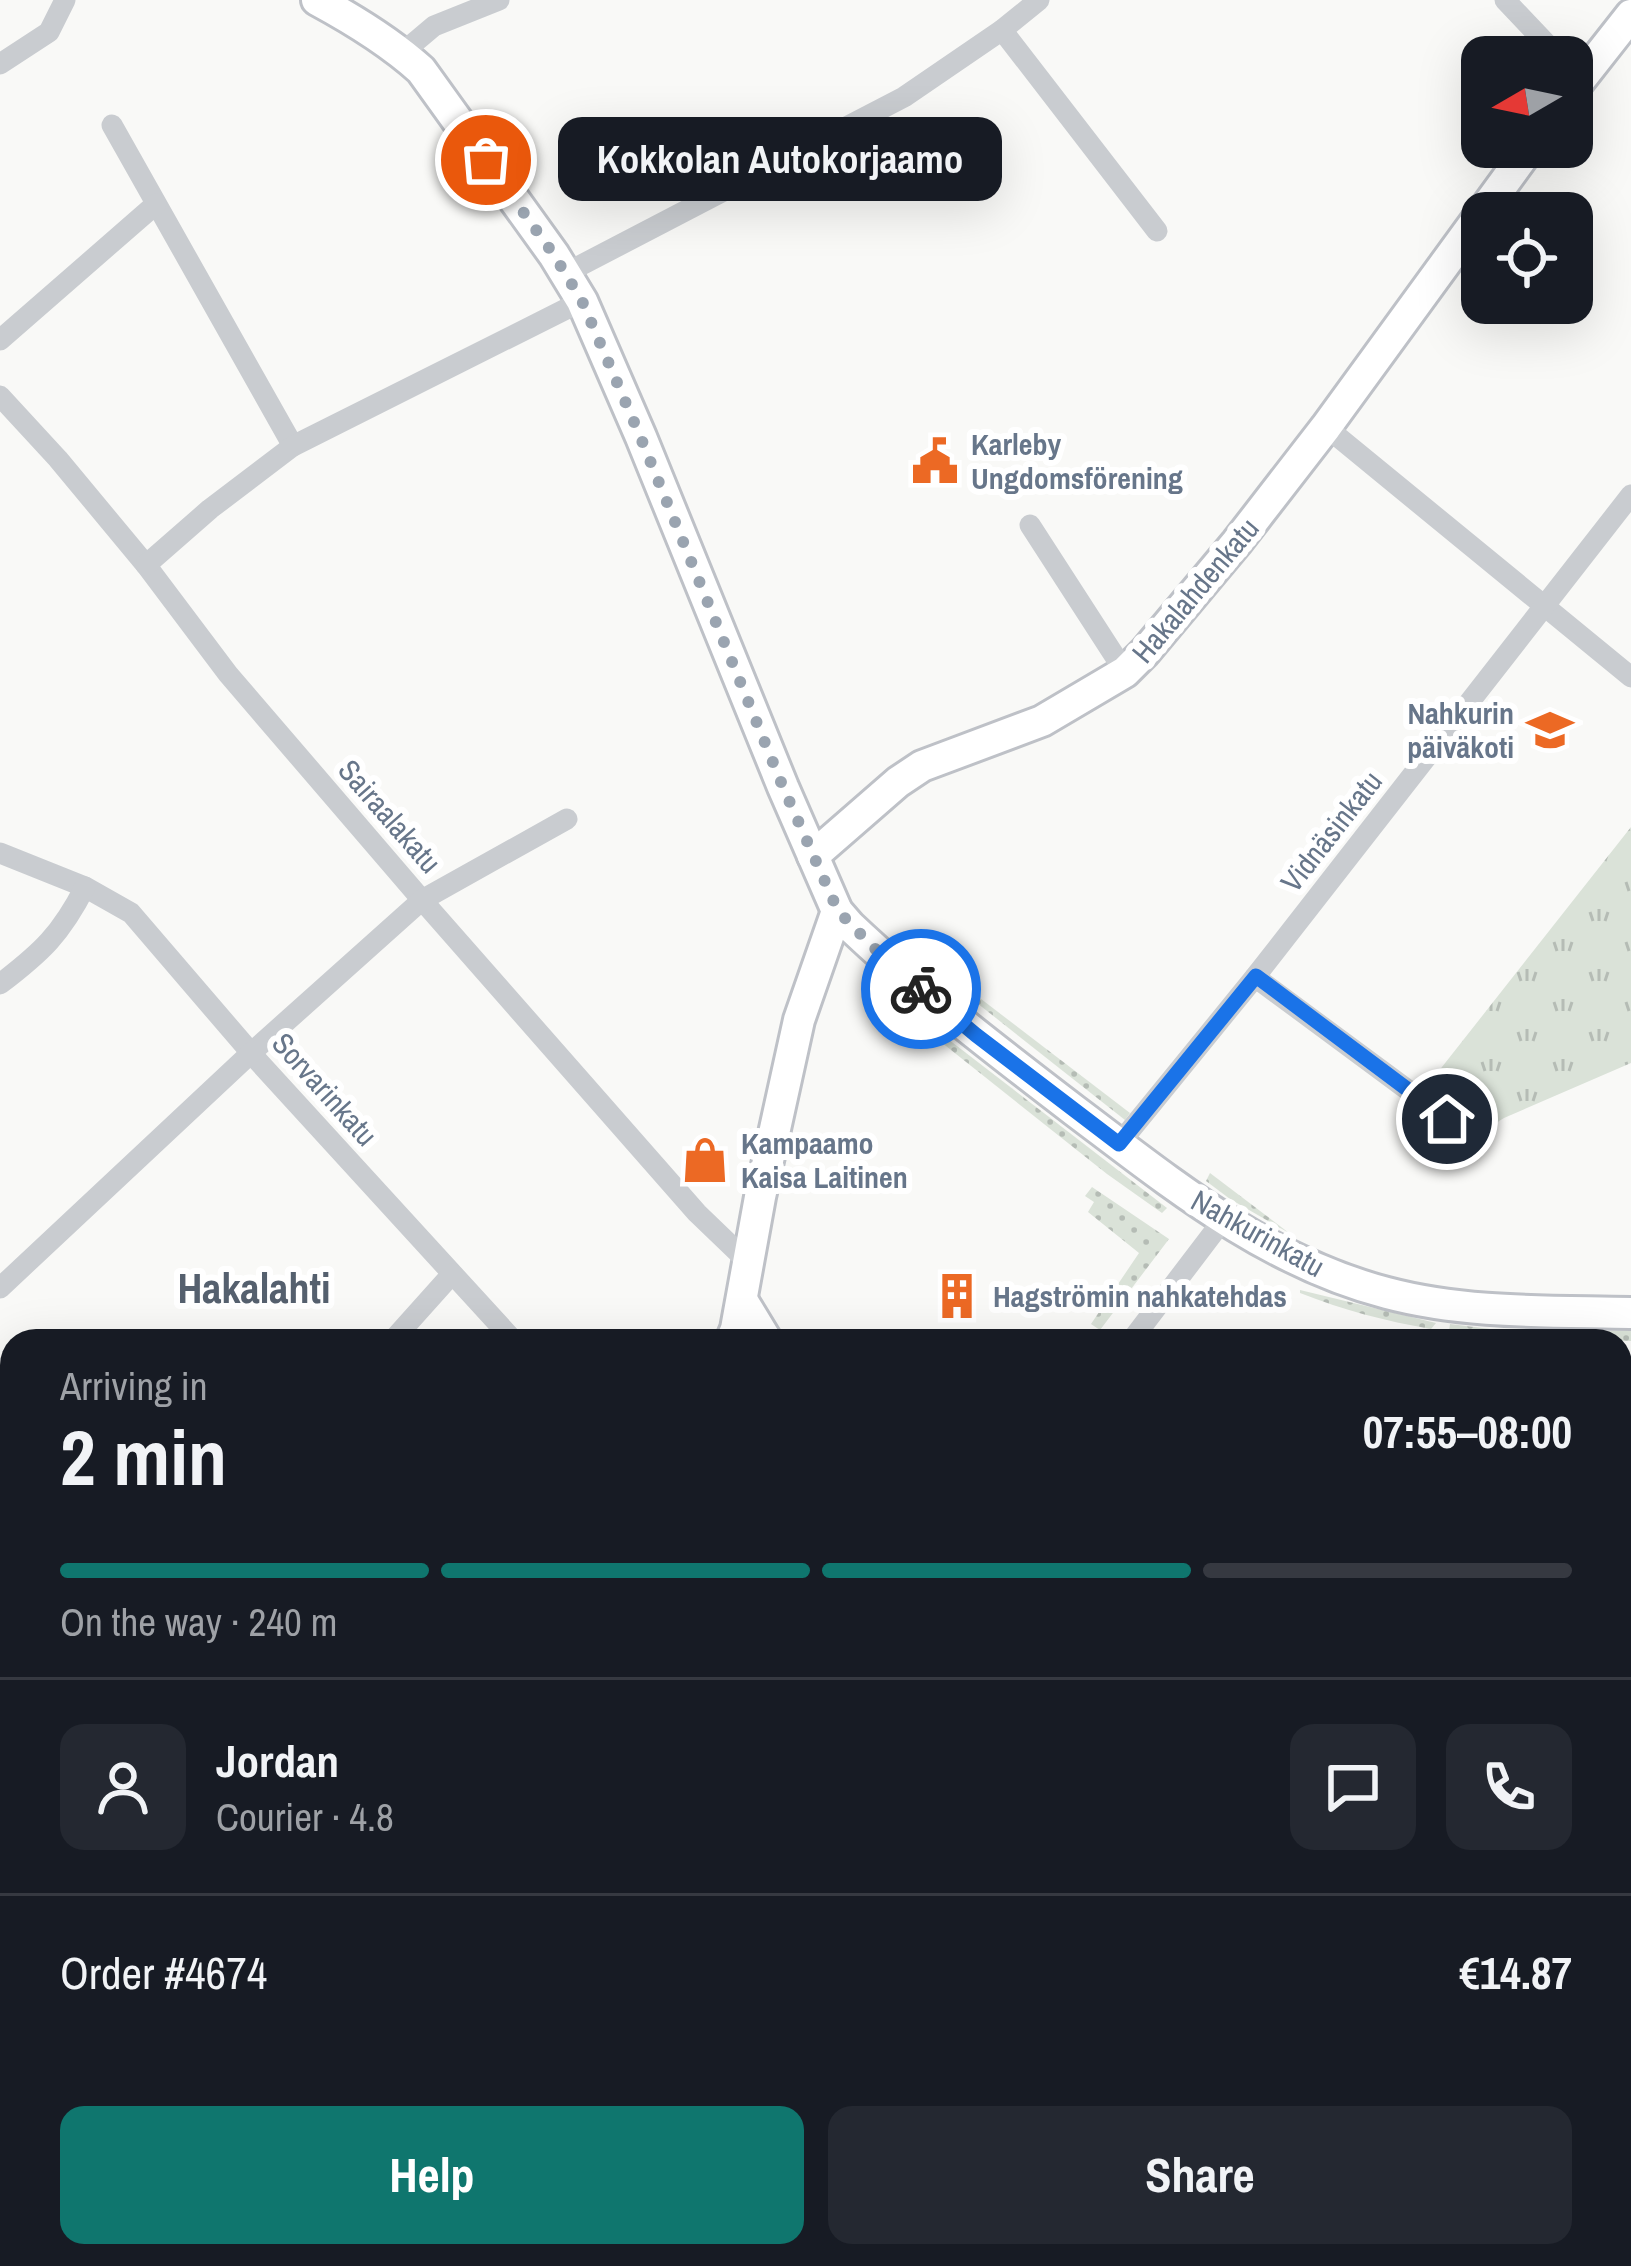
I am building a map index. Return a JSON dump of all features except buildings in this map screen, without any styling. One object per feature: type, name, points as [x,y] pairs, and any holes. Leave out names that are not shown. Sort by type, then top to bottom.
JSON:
[{"type":"main road","name":"Nahkurinkatu","points":[[321,1],[421,70],[566,273],[582,301],[838,911],[884,958],[1119,1144],[1223,1220],[1299,1262],[1391,1294],[1448,1306],[1631,1313]]},
{"type":"main road","points":[[1593,52],[1631,15]]},
{"type":"main road","name":"Hakalahdenkatu","points":[[813,856],[922,766],[1042,721],[1125,672],[1237,542],[1326,427],[1515,168]]},
{"type":"main road","points":[[734,1329],[799,1020],[838,911]]},
{"type":"main road","points":[[742,1300],[760,1329]]},
{"type":"street","points":[[0,64],[49,32],[65,0]]},
{"type":"street","points":[[402,53],[434,26],[499,0]]},
{"type":"street","points":[[566,273],[904,97],[1039,0]]},
{"type":"street","points":[[1505,0],[1538,36]]},
{"type":"street","points":[[1002,30],[1157,231]]},
{"type":"street","points":[[112,125],[293,446]]},
{"type":"street","points":[[0,340],[156,204]]},
{"type":"street","points":[[146,566],[210,509],[293,446],[582,301]]},
{"type":"street","name":"Sairaalakatu","points":[[0,396],[58,459],[228,674],[422,900],[697,1213],[748,1263]]},
{"type":"street","points":[[1326,427],[1631,677]]},
{"type":"street","name":"Vidnäsinkatu","points":[[1119,1144],[1631,496]]},
{"type":"street","points":[[1030,525],[1125,672]]},
{"type":"street","points":[[0,1288],[422,900],[567,819]]},
{"type":"street","name":"Sorvarinkatu","points":[[0,853],[85,886],[131,913],[251,1053],[503,1329]]},
{"type":"street","points":[[0,983],[64,926],[85,886]]},
{"type":"street","points":[[1256,976],[1447,1119]]},
{"type":"street","points":[[1140,1329],[1223,1220]]},
{"type":"street","points":[[403,1329],[452,1274]]},
{"type":"green space","points":[[1631,827],[1631,1063],[1504,1118],[1457,1147],[1452,1123],[1459,1110],[1427,1086]]},
{"type":"green space","points":[[874,982],[1167,1208],[1162,1213],[1107,1174],[873,988]]},
{"type":"green space","points":[[968,989],[1130,1113],[1125,1120],[963,992]]},
{"type":"green space","points":[[1210,1173],[1289,1233],[1206,1181]]},
{"type":"green space","points":[[1092,1187],[1169,1239],[1101,1329],[1091,1324],[1139,1253],[1088,1212],[1094,1202],[1085,1196]]},
{"type":"green space","points":[[1300,1290],[1436,1323],[1431,1329],[1381,1319]]},
{"type":"green space","points":[[1450,1324],[1490,1329],[1449,1329]]},
{"type":"way so far","points":[[486,160],[582,301],[838,911],[921,989]]},
{"type":"place","name":"Kokkolan Autokorjaamo","points":[[486,160]]},
{"type":"place","name":"Karleby Ungdomsförening","points":[[935,461]]},
{"type":"place","name":"Nahkurin päiväkoti","points":[[1550,730]]},
{"type":"place","name":"Kampaamo Kaisa Laitinen","points":[[705,1160]]},
{"type":"place","name":"Hagströmin nahkatehdas","points":[[957,1296]]},
{"type":"district","name":"Hakalahti","points":[[254,1288]]},
{"type":"route","points":[[921,989],[1119,1144],[1256,976],[1447,1119]]}]
